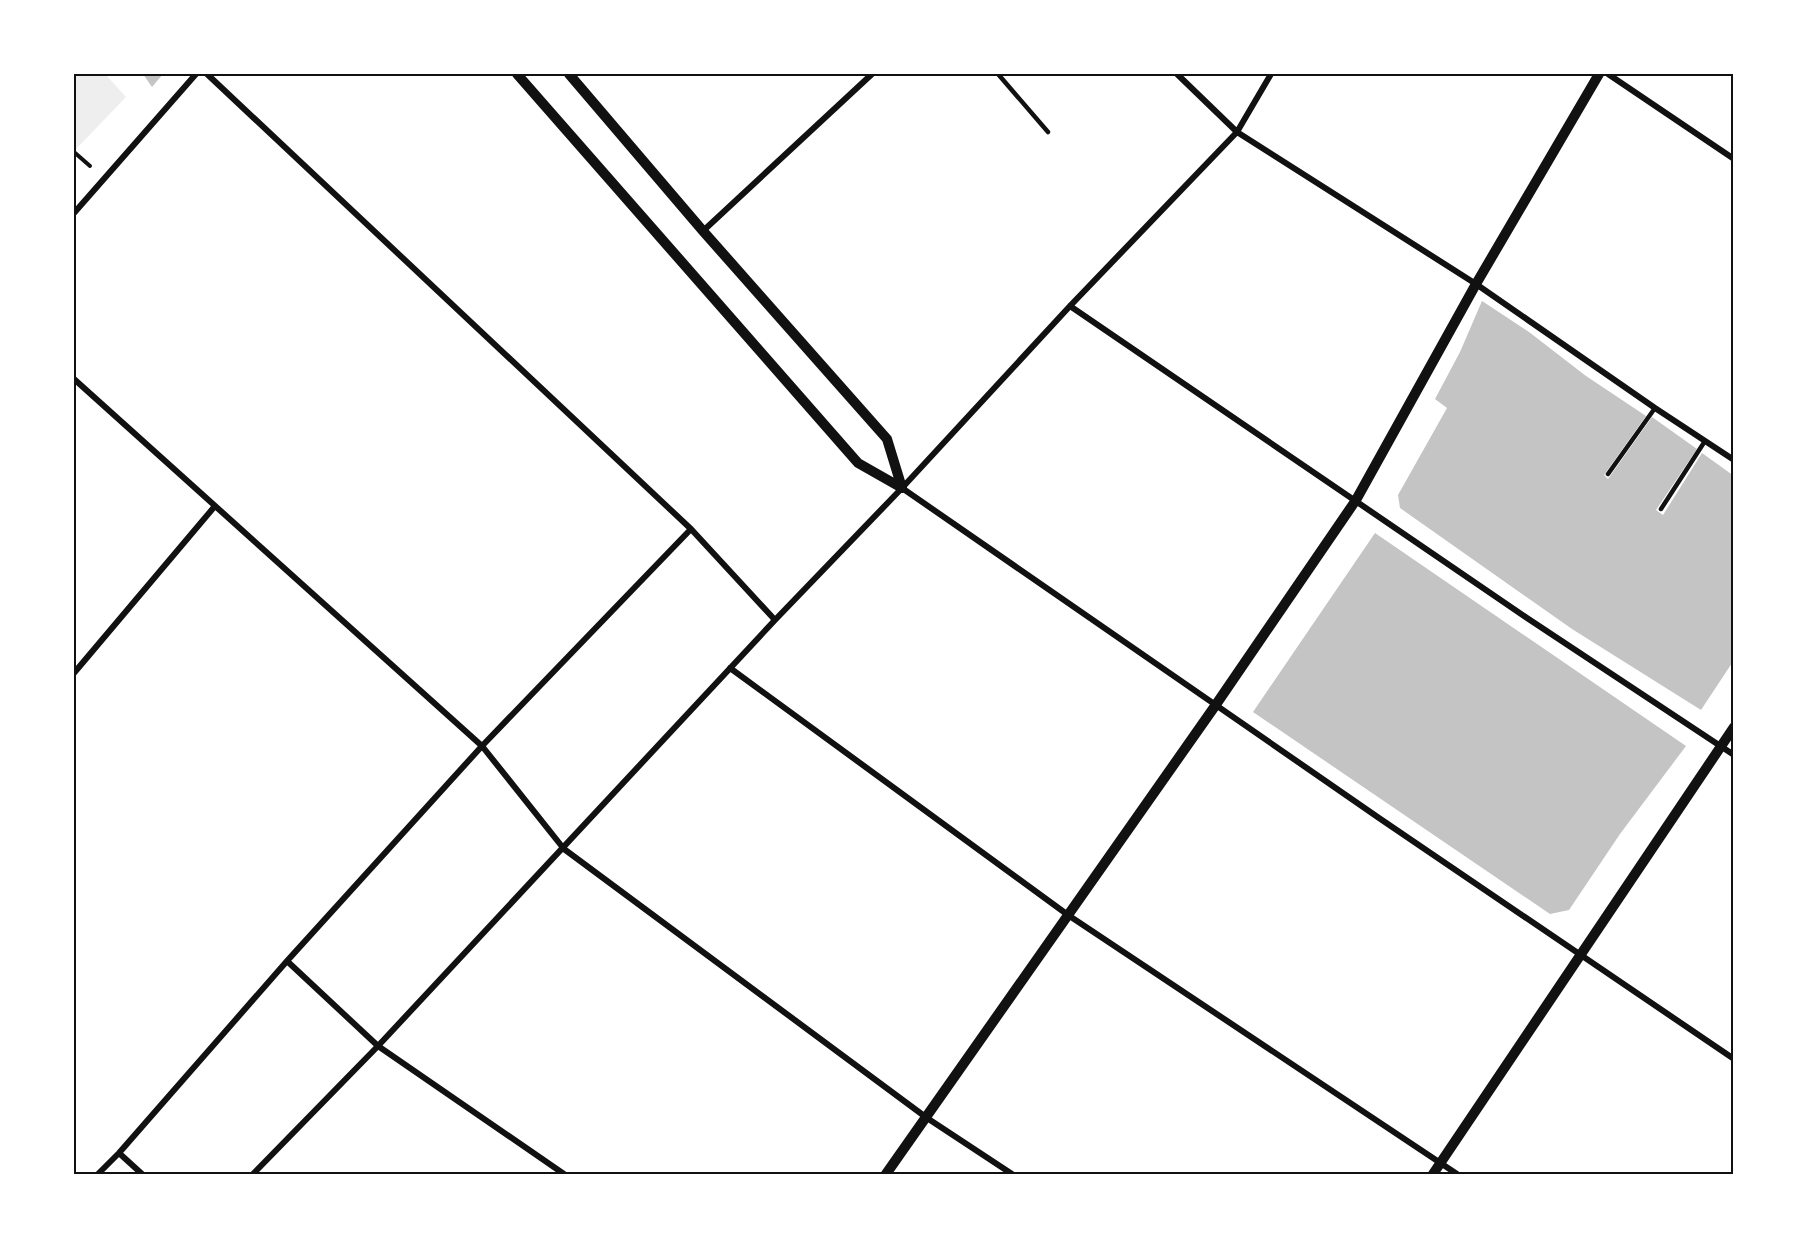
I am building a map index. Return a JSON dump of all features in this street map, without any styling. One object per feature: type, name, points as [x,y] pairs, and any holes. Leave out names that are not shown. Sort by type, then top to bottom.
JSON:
[{"type":"street","points":[[74,213],[196,74]]},
{"type":"street","points":[[207,74],[691,529],[775,620]]},
{"type":"street","points":[[518,74],[858,463],[902,488],[1215,706],[1734,1059]]},
{"type":"street","points":[[703,231],[872,74]]},
{"type":"street","points":[[1177,74],[1237,132],[1476,284],[1734,460]]},
{"type":"street","points":[[253,1174],[378,1046],[1070,306],[1237,132],[1271,74]]},
{"type":"street","points":[[886,1174],[1215,706],[1356,500],[1476,284],[1599,74]]},
{"type":"street","points":[[1608,74],[1734,159]]},
{"type":"street","points":[[575,76],[703,231],[887,440],[902,488]]},
{"type":"street","points":[[1070,306],[1527,618],[1734,755]]},
{"type":"street","points":[[74,379],[482,746],[564,849],[927,1118],[1012,1174]]},
{"type":"street","points":[[74,673],[215,506]]},
{"type":"street","points":[[98,1174],[482,746],[691,529]]},
{"type":"street","points":[[730,668],[1068,915],[1457,1174]]},
{"type":"street","points":[[1433,1174],[1734,727]]},
{"type":"street","points":[[287,961],[378,1046],[564,1174]]},
{"type":"street","points":[[119,1153],[142,1174]]},
{"type":"lane","points":[[998,74],[1048,132]]},
{"type":"lane","points":[[1608,474],[1655,408]]},
{"type":"lane","points":[[1661,509],[1705,441]]},
{"type":"shaded area","points":[[74,74],[105,74],[126,97],[74,151]]},
{"type":"building","points":[[143,74],[163,74],[152,87]]},
{"type":"building","points":[[1482,301],[1646,416],[1604,475],[1608,479],[1652,417],[1697,449],[1656,510],[1663,515],[1702,453],[1734,476],[1734,660],[1701,710],[1572,629],[1400,508],[1398,495],[1447,408],[1435,399],[1460,352]]},
{"type":"building","points":[[1375,533],[1686,746],[1620,834],[1569,910],[1550,914],[1253,712]]}]
